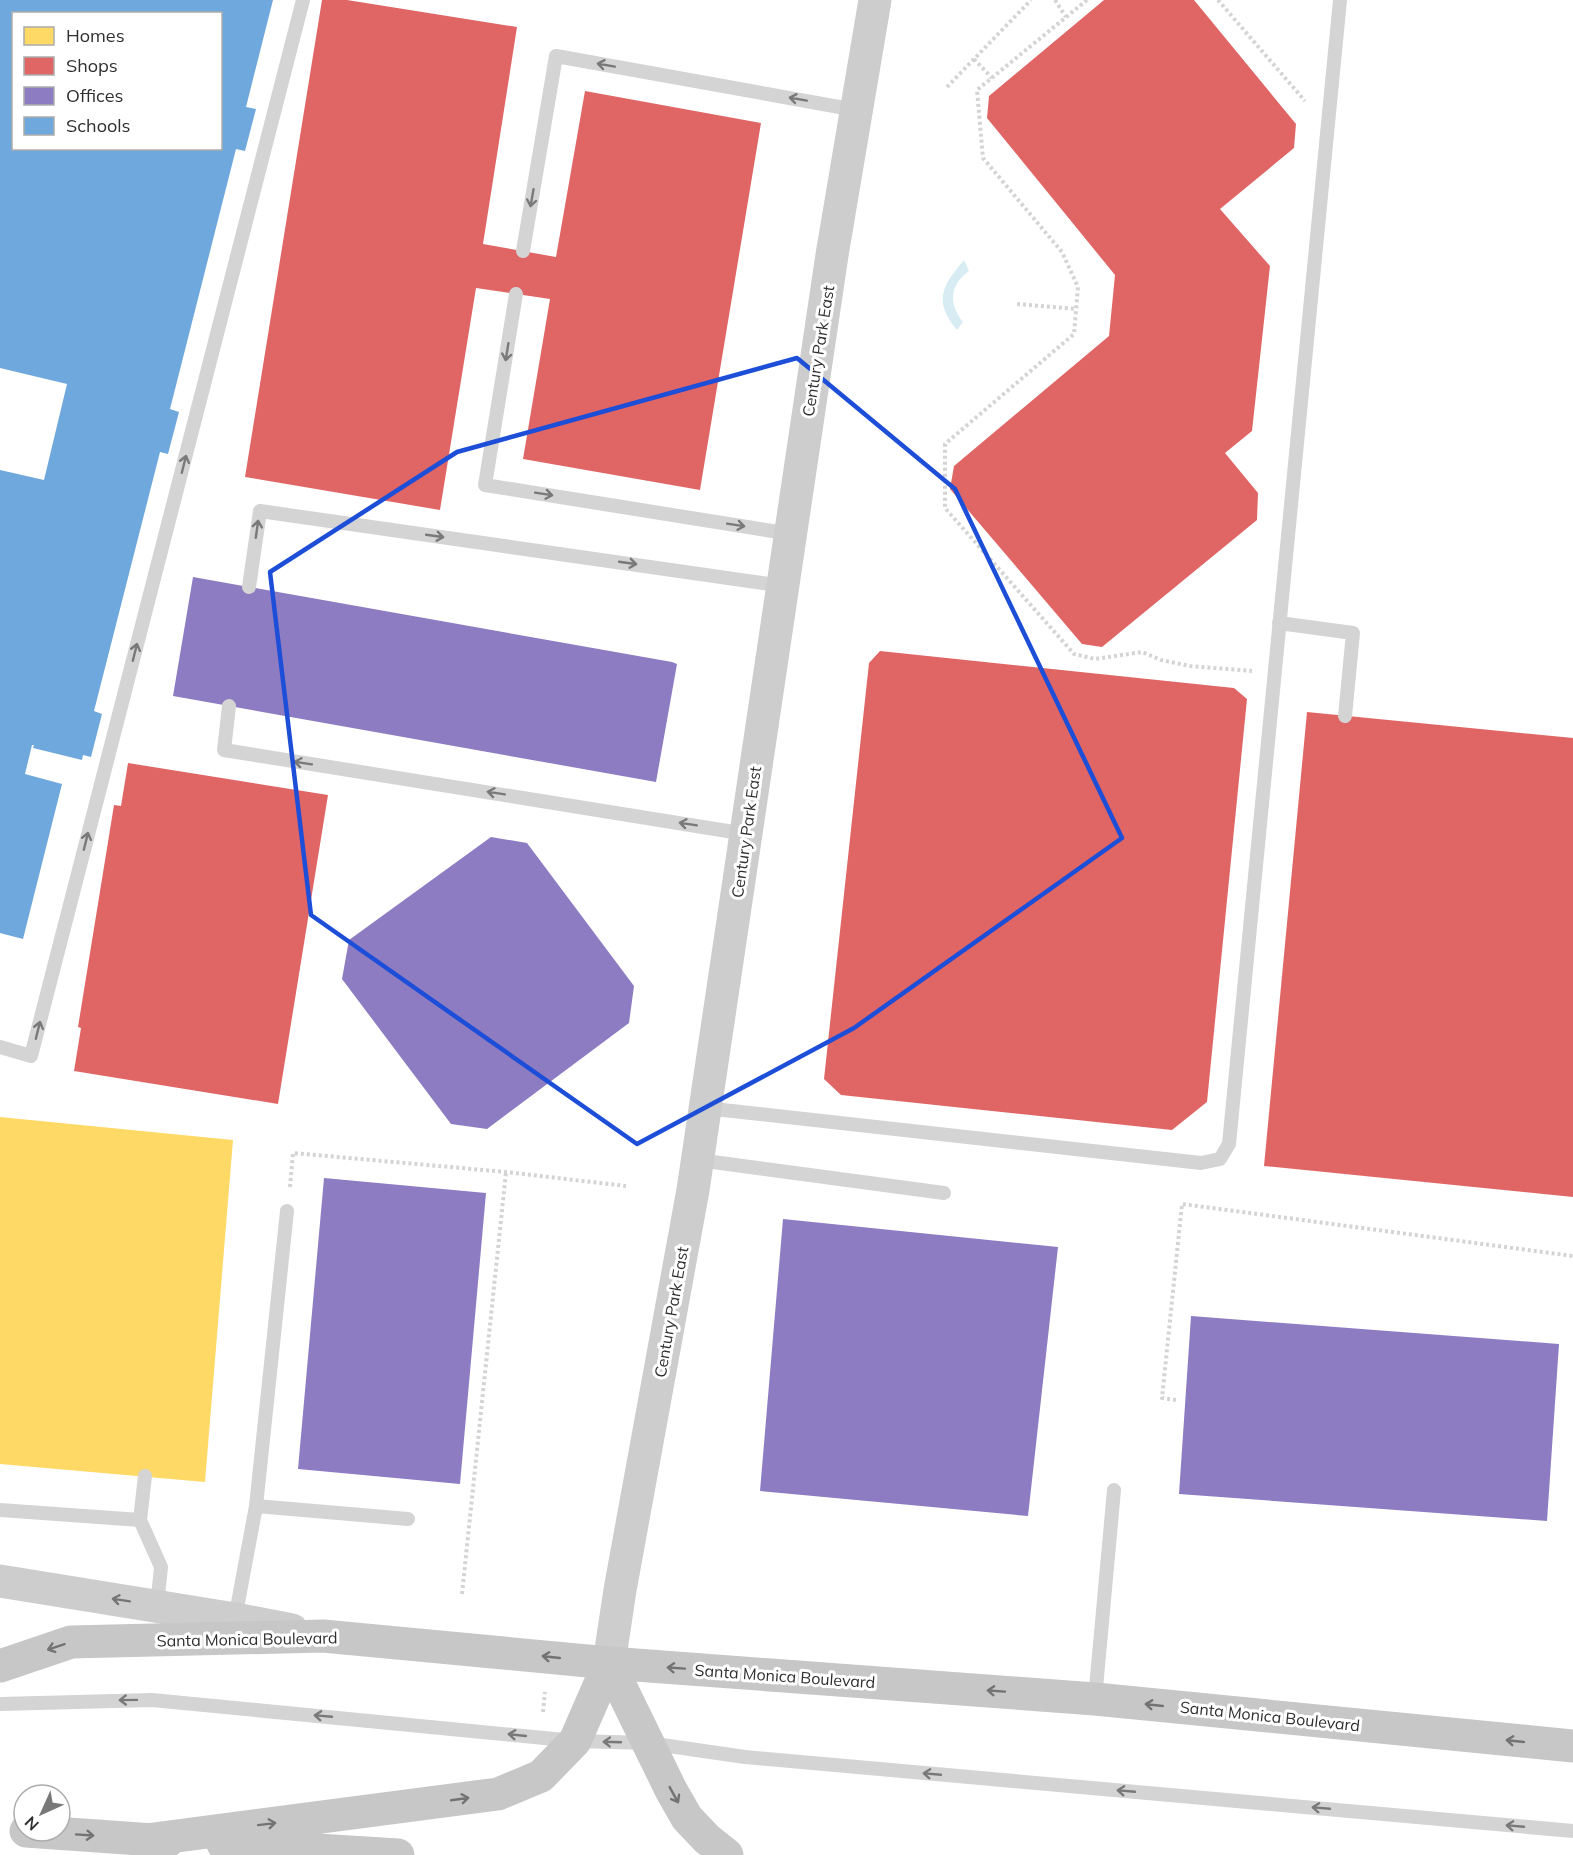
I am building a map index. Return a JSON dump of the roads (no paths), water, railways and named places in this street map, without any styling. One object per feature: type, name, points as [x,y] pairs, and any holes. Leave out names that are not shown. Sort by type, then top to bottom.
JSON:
[{"type":"main road","name":"Century Park East","points":[[609,1663],[620,1590],[698,1160],[790,534],[875,0]]},
{"type":"main road","points":[[0,1581],[235,1619],[323,1636]]},
{"type":"main road","name":"Santa Monica Boulevard","points":[[0,1666],[71,1642],[323,1636],[609,1663],[1095,1699],[1573,1746]]},
{"type":"main road","points":[[146,1840],[498,1794],[541,1776],[575,1741],[609,1663]]},
{"type":"main road","points":[[609,1663],[687,1818],[707,1839],[727,1855]]},
{"type":"main road","points":[[72,1834],[398,1855]]},
{"type":"lane","points":[[0,1047],[31,1056],[303,0]]},
{"type":"lane","points":[[705,1108],[1201,1163],[1220,1159],[1229,1144],[1340,0]]},
{"type":"lane","points":[[523,251],[556,56],[856,110]]},
{"type":"lane","points":[[516,294],[485,485],[790,534]]},
{"type":"lane","points":[[249,587],[260,511],[783,586]]},
{"type":"lane","points":[[1279,623],[1353,633],[1345,716]]},
{"type":"lane","points":[[229,706],[224,750],[746,834]]},
{"type":"lane","points":[[698,1160],[944,1193]]},
{"type":"lane","points":[[235,1619],[256,1506],[287,1211]]},
{"type":"lane","points":[[145,1476],[140,1520],[161,1567],[158,1606]]},
{"type":"lane","points":[[1095,1699],[1114,1490]]},
{"type":"lane","points":[[256,1506],[408,1519]]},
{"type":"lane","points":[[0,1510],[140,1520]]},
{"type":"lane","points":[[0,1704],[152,1700],[575,1741],[648,1743],[745,1757],[1573,1831]]},
{"type":"water","points":[[964,260],[969,271],[958,282],[953,295],[955,308],[963,322],[957,330],[945,310],[943,294],[950,278]]}]
